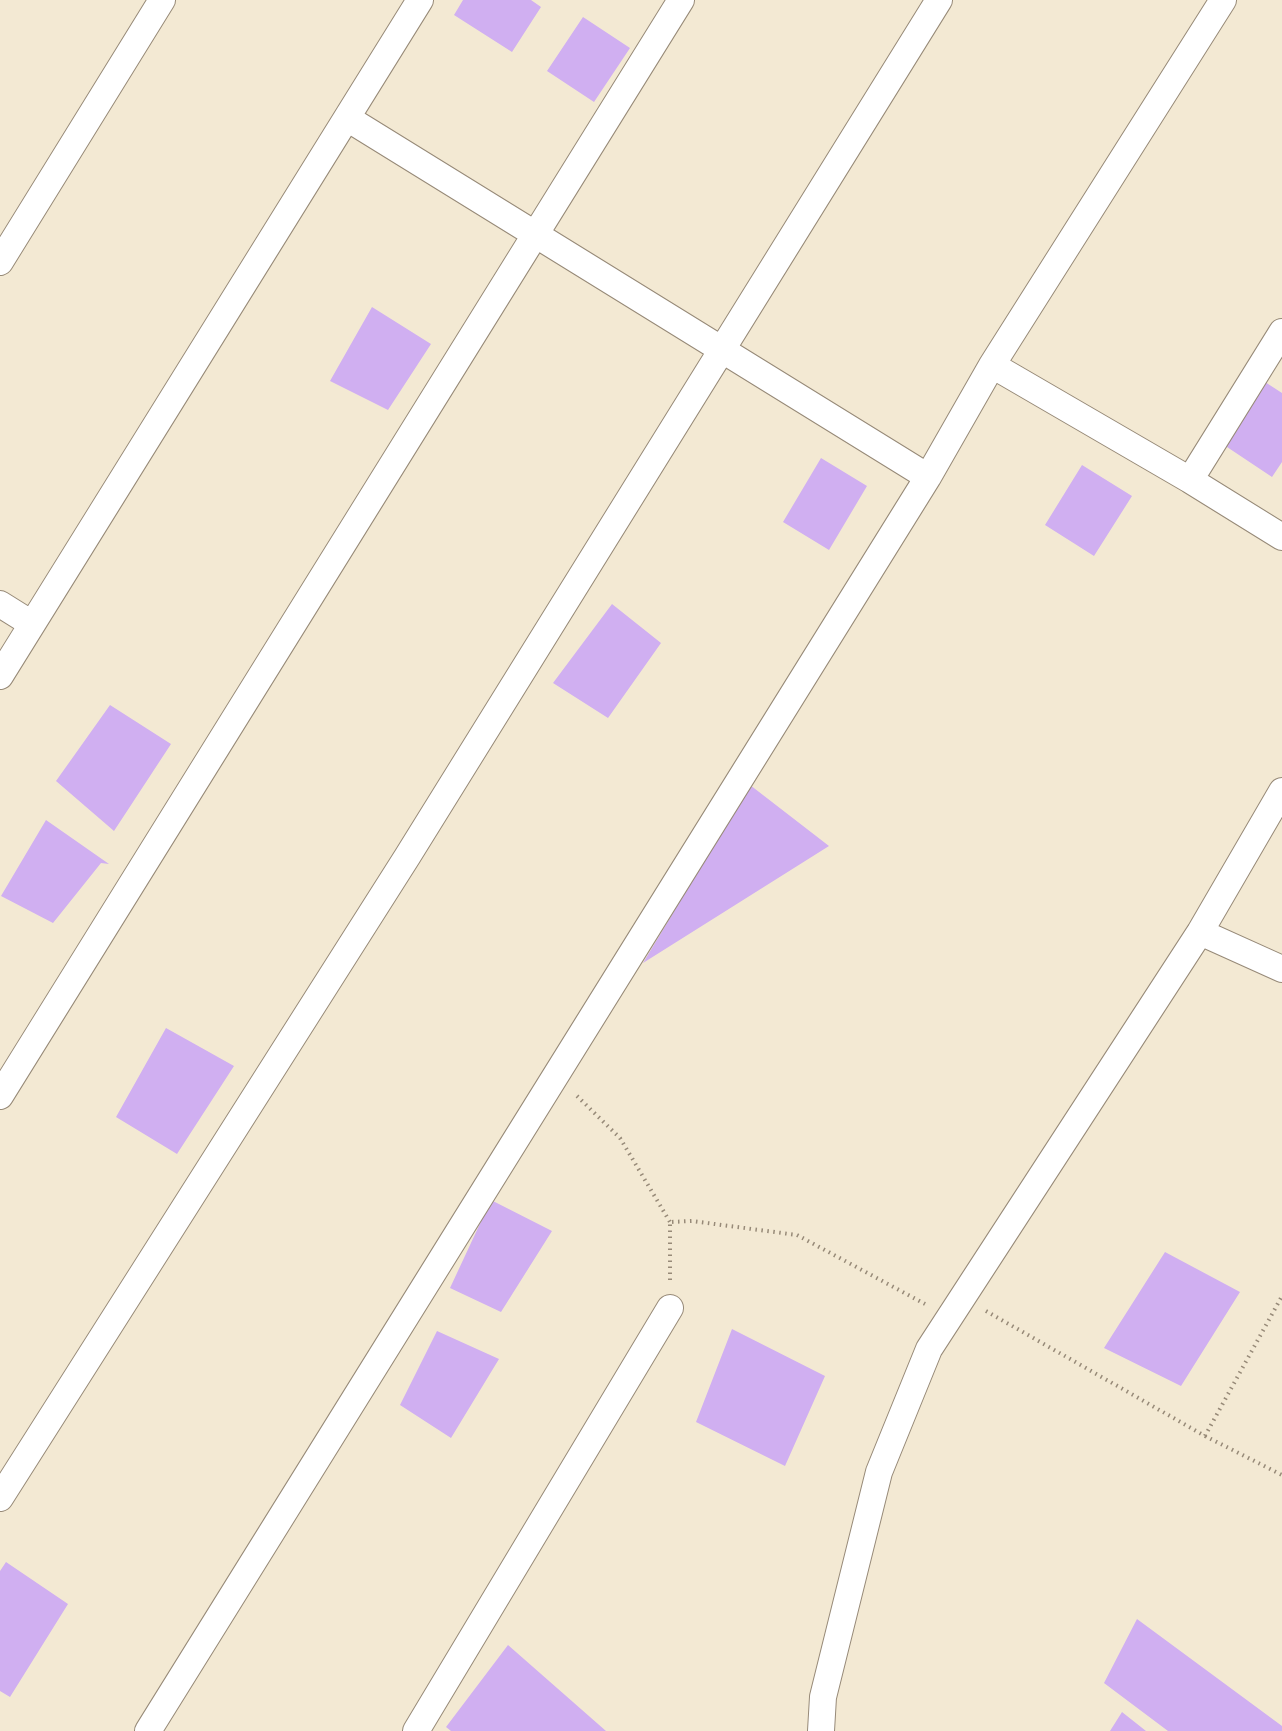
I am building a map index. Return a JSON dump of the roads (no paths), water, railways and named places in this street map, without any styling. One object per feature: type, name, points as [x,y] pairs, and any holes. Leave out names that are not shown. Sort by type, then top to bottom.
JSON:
[{"type":"street","points":[[0,262],[162,0]]},
{"type":"street","points":[[0,676],[420,0]]},
{"type":"street","points":[[0,1096],[681,0]]},
{"type":"street","points":[[0,1498],[407,857],[939,0]]},
{"type":"street","points":[[148,1731],[928,477],[992,365],[1223,0]]},
{"type":"street","points":[[347,117],[928,477]]},
{"type":"street","points":[[1190,480],[1282,332]]},
{"type":"street","points":[[992,365],[1190,480],[1282,537]]},
{"type":"street","points":[[0,604],[32,624]]},
{"type":"street","points":[[821,1731],[823,1698],[879,1472],[929,1349],[1200,932],[1282,791]]},
{"type":"street","points":[[1200,932],[1282,969]]},
{"type":"street","points":[[416,1731],[670,1308]]}]
